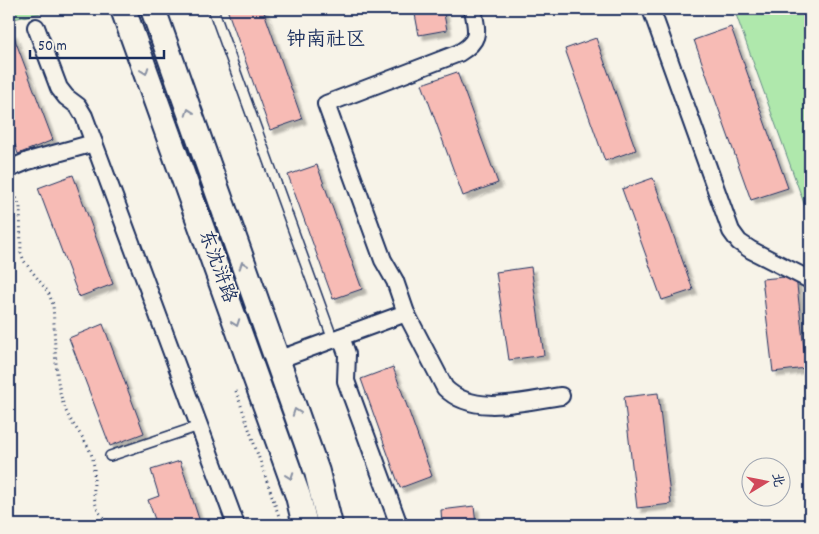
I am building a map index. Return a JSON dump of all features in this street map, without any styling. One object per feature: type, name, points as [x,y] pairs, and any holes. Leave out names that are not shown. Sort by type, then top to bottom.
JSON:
[{"type":"main road","name":"东沈浒路","points":[[123,9],[291,478],[305,525]]},
{"type":"main road","name":"东沈浒路","points":[[153,9],[317,472],[330,525]]},
{"type":"street","points":[[473,9],[477,31],[476,39],[469,47],[459,53],[326,104],[383,260],[395,281],[406,313],[445,388],[452,395],[474,404],[515,403],[561,396]]},
{"type":"street","points":[[651,9],[731,231],[739,242],[751,250],[810,280]]},
{"type":"street","points":[[36,27],[59,88],[66,97],[78,106],[84,116],[236,525]]},
{"type":"street","points":[[9,169],[28,161],[94,143]]},
{"type":"street","points":[[277,360],[406,313]]},
{"type":"street","points":[[337,339],[347,354],[346,381],[399,525]]},
{"type":"lane","points":[[213,9],[337,339]]},
{"type":"lane","points":[[110,456],[199,426]]},
{"type":"path","points":[[9,178],[20,207],[21,253],[24,261],[48,292],[53,304],[60,397],[68,416],[92,458],[93,497],[96,507],[102,517],[113,525]]},
{"type":"green space","points":[[9,9],[59,9],[9,20]]},
{"type":"green space","points":[[734,9],[808,9],[810,14],[810,220]]},
{"type":"building","points":[[227,9],[263,9],[302,119],[270,130]]},
{"type":"building","points":[[414,9],[443,9],[447,30],[419,35]]},
{"type":"building","points":[[731,27],[788,188],[751,200],[694,40]]},
{"type":"building","points":[[12,32],[53,140],[18,154],[9,127],[9,33]]},
{"type":"building","points":[[596,38],[636,150],[605,161],[565,49]]},
{"type":"building","points":[[457,72],[498,183],[463,196],[422,84]]},
{"type":"building","points":[[317,165],[362,289],[333,299],[288,175]]},
{"type":"building","points":[[73,175],[113,284],[79,297],[38,188]]},
{"type":"building","points":[[653,178],[693,290],[662,300],[622,189]]},
{"type":"building","points":[[531,267],[544,355],[509,360],[496,272]]},
{"type":"building","points":[[796,276],[806,368],[773,372],[762,279]]},
{"type":"building","points":[[103,324],[144,433],[110,446],[69,338]]},
{"type":"building","points":[[393,367],[432,476],[400,488],[361,379]]},
{"type":"building","points":[[658,393],[671,504],[637,508],[624,397]]},
{"type":"building","points":[[180,461],[201,525],[157,525],[148,500],[159,496],[151,470]]},
{"type":"building","points":[[474,506],[476,525],[442,525],[441,510]]},
{"type":"district","name":"钟南社区","points":[[326,41]]}]
